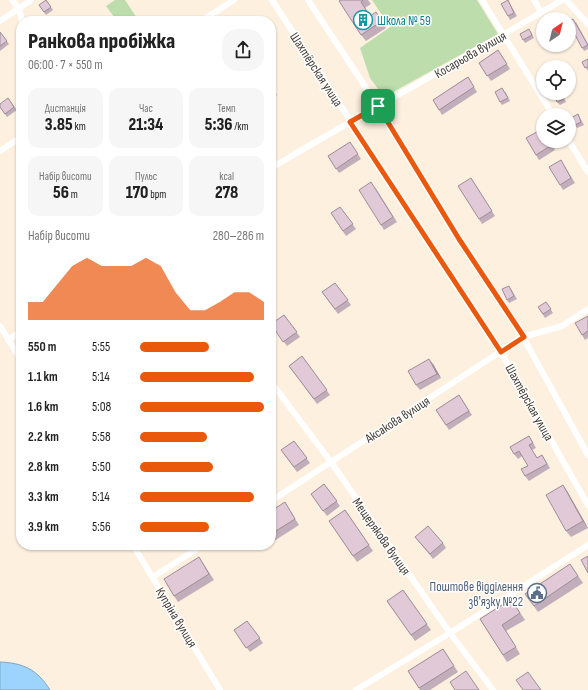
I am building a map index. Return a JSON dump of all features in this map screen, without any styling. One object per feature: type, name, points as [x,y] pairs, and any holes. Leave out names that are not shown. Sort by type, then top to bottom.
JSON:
[{"type":"street","points":[[12,0],[19,8],[21,16]]},
{"type":"street","points":[[0,21],[31,0]]},
{"type":"street","points":[[209,16],[234,0]]},
{"type":"street","name":"Шахтёрская улица","points":[[272,0],[501,352],[588,505]]},
{"type":"street","points":[[308,0],[378,106],[459,239],[524,337],[588,455]]},
{"type":"street","points":[[482,0],[549,108]]},
{"type":"street","points":[[534,0],[541,12]]},
{"type":"street","name":"Косарьова вулиця","points":[[541,12],[562,0]]},
{"type":"street","points":[[566,0],[588,24]]},
{"type":"street","name":"Косарьова вулиця","points":[[276,165],[503,36],[536,15]]},
{"type":"street","points":[[0,151],[16,141]]},
{"type":"street","points":[[573,148],[588,172]]},
{"type":"street","name":"Аксакова вулиця","points":[[276,498],[524,337],[562,326],[588,309]]},
{"type":"street","points":[[0,326],[16,352]]},
{"type":"street","points":[[8,340],[16,334]]},
{"type":"street","name":"Мещерякова вулиця","points":[[276,389],[331,462],[450,633],[493,690]]},
{"type":"street","points":[[356,690],[450,633],[588,545]]},
{"type":"street","name":"Купріна вулиця","points":[[136,550],[220,690]]},
{"type":"street","points":[[153,577],[195,550]]},
{"type":"green space","points":[[115,0],[125,0],[136,16],[113,16],[106,6]]},
{"type":"green space","points":[[372,0],[477,0],[498,34],[384,97],[370,78],[360,48],[390,27]]},
{"type":"water","points":[[0,662],[16,664],[29,668],[40,677],[50,690],[0,690]]},
{"type":"building","points":[[46,0],[51,7],[44,12],[39,5]]},
{"type":"building","name":"Школа № 59","points":[[363,0],[361,2],[370,16],[376,12],[382,21],[361,35],[339,1]]},
{"type":"building","points":[[508,0],[514,13],[508,16],[501,4]]},
{"type":"building","points":[[576,24],[588,45],[582,48],[576,37]]},
{"type":"building","points":[[529,29],[532,35],[523,40],[520,34]]},
{"type":"building","points":[[0,32],[7,41],[0,46]]},
{"type":"building","points":[[498,50],[507,64],[487,76],[479,63]]},
{"type":"building","points":[[588,59],[588,66],[585,68],[582,62]]},
{"type":"building","points":[[468,77],[474,87],[439,110],[433,100]]},
{"type":"building","points":[[502,88],[508,98],[500,102],[495,92]]},
{"type":"building","points":[[8,98],[14,107],[5,114],[0,107],[0,104]]},
{"type":"building","points":[[578,114],[581,122],[576,124],[576,115]]},
{"type":"building","points":[[536,132],[536,148],[547,148],[536,155],[526,138]]},
{"type":"building","points":[[350,142],[358,154],[336,169],[328,156]]},
{"type":"building","points":[[561,160],[571,178],[560,185],[549,167]]},
{"type":"building","points":[[471,178],[492,211],[479,219],[458,186]]},
{"type":"building","points":[[371,182],[393,217],[381,225],[359,190]]},
{"type":"building","points":[[340,207],[353,224],[343,231],[331,213]]},
{"type":"building","points":[[335,283],[348,300],[335,309],[322,292]]},
{"type":"building","points":[[509,286],[514,296],[507,300],[502,289]]},
{"type":"building","points":[[546,302],[551,309],[543,314],[538,307]]},
{"type":"building","points":[[284,315],[297,332],[283,342],[276,332],[276,321]]},
{"type":"building","points":[[588,316],[588,331],[582,335],[575,323]]},
{"type":"building","points":[[302,356],[327,390],[314,399],[289,366]]},
{"type":"building","points":[[429,359],[437,374],[416,385],[408,371]]},
{"type":"building","points":[[459,395],[469,411],[446,425],[436,410]]},
{"type":"building","points":[[529,436],[533,443],[529,445],[537,458],[542,455],[547,464],[525,476],[521,469],[528,466],[519,451],[514,454],[510,447]]},
{"type":"building","points":[[294,441],[307,458],[294,467],[281,450]]},
{"type":"building","points":[[324,484],[337,501],[323,511],[311,494]]},
{"type":"building","points":[[563,485],[583,521],[566,531],[546,495]]},
{"type":"building","points":[[285,502],[295,519],[276,531],[276,508]]},
{"type":"building","points":[[345,510],[369,545],[353,556],[329,521]]},
{"type":"building","points":[[428,526],[443,543],[430,554],[415,537]]},
{"type":"building","points":[[588,556],[588,573],[581,560]]},
{"type":"building","points":[[199,557],[209,574],[174,596],[164,579]]},
{"type":"building","points":[[570,564],[578,576],[534,606],[525,594]]},
{"type":"building","points":[[403,590],[427,624],[411,635],[387,601]]},
{"type":"building","points":[[511,599],[520,613],[502,625],[516,647],[503,655],[480,619]]},
{"type":"building","points":[[247,621],[260,638],[246,648],[234,630]]},
{"type":"building","points":[[443,649],[454,666],[419,688],[408,671]]},
{"type":"building","points":[[466,671],[479,690],[455,690],[450,682]]},
{"type":"building","points":[[528,672],[541,690],[523,690],[516,680]]},
{"type":"place","name":"Школа № 59","points":[[363,20]]},
{"type":"place","name":"Поштове відділення зв'язку №22","points":[[537,593]]},
{"type":"route","points":[[378,106],[459,239],[524,337],[501,352],[350,122],[378,106]]}]
